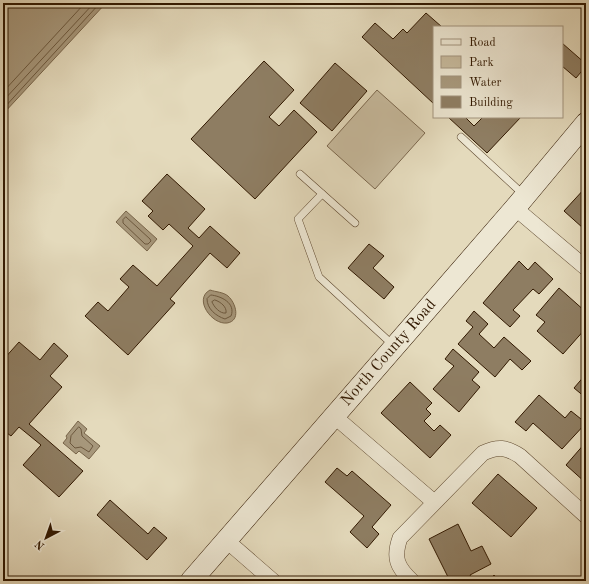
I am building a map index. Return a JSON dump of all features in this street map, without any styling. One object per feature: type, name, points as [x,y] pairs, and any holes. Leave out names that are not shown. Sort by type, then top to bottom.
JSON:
[{"type":"street","name":"North County Road","points":[[191,581],[520,202],[586,123]]},
{"type":"street","points":[[520,202],[586,268]]},
{"type":"street","points":[[334,416],[434,502]]},
{"type":"street","points":[[412,581],[399,567],[396,557],[396,548],[400,538],[483,453],[492,449],[502,448],[512,450],[586,516]]},
{"type":"street","points":[[227,541],[273,581]]},
{"type":"lane","points":[[461,137],[520,202]]},
{"type":"lane","points":[[300,174],[355,223]]},
{"type":"lane","points":[[322,194],[298,220],[319,277],[395,346]]},
{"type":"green space","points":[[377,90],[425,133],[375,189],[327,146]]},
{"type":"water","points":[[3,3],[106,3],[3,114]]},
{"type":"water","points":[[126,211],[157,239],[147,251],[116,222]]},
{"type":"water","points":[[210,290],[224,294],[231,299],[235,307],[236,315],[231,322],[221,323],[206,311],[203,299],[205,294]]},
{"type":"water","points":[[78,421],[87,429],[84,433],[100,446],[89,459],[79,451],[76,454],[63,443],[67,438],[66,436]]},
{"type":"building","points":[[426,13],[441,26],[433,26],[433,103],[362,37],[375,23],[393,39],[403,29],[407,33]]},
{"type":"building","points":[[563,44],[586,64],[576,78],[563,67]]},
{"type":"building","points":[[264,61],[294,90],[269,117],[279,126],[294,110],[317,132],[255,199],[191,139]]},
{"type":"building","points":[[335,63],[367,91],[332,131],[300,103]]},
{"type":"building","points":[[449,118],[466,118],[474,126],[482,118],[520,118],[487,153]]},
{"type":"building","points":[[167,174],[205,209],[188,228],[199,238],[210,226],[240,253],[227,268],[210,253],[170,299],[175,303],[128,355],[85,316],[98,302],[108,311],[129,287],[120,279],[133,265],[157,286],[193,246],[169,224],[163,230],[148,216],[153,211],[142,201]]},
{"type":"building","points":[[586,187],[586,224],[583,228],[564,211]]},
{"type":"building","points":[[369,244],[384,256],[373,268],[394,287],[384,299],[348,268]]},
{"type":"building","points":[[519,261],[528,270],[535,262],[553,279],[539,294],[533,289],[513,310],[520,316],[510,327],[483,303]]},
{"type":"building","points":[[559,288],[586,312],[586,328],[563,354],[537,331],[545,322],[536,315]]},
{"type":"building","points":[[474,311],[488,324],[479,334],[494,348],[504,337],[531,361],[522,370],[510,359],[495,377],[458,344],[473,327],[466,321]]},
{"type":"building","points":[[19,342],[40,360],[54,343],[68,356],[50,376],[62,387],[29,424],[83,471],[59,497],[23,465],[41,445],[19,427],[11,436],[3,430],[3,360]]},
{"type":"building","points":[[453,349],[479,372],[472,380],[480,387],[459,412],[433,389],[454,366],[445,359]]},
{"type":"building","points":[[586,374],[586,398],[574,388]]},
{"type":"building","points":[[410,382],[432,403],[426,409],[431,414],[424,421],[434,431],[440,425],[451,435],[430,458],[381,413]]},
{"type":"building","points":[[539,395],[565,418],[571,411],[586,423],[562,449],[533,423],[526,431],[515,422]]},
{"type":"building","points":[[586,442],[586,483],[566,465]]},
{"type":"building","points":[[337,468],[347,476],[352,471],[391,505],[372,527],[379,534],[367,548],[350,532],[364,516],[325,482]]},
{"type":"building","points":[[498,474],[537,508],[511,537],[472,503]]},
{"type":"building","points":[[110,500],[148,534],[154,527],[167,538],[147,560],[97,515]]},
{"type":"building","points":[[458,524],[471,551],[482,546],[491,564],[470,575],[473,581],[450,581],[429,539]]},
{"type":"building","points":[[494,575],[500,581],[488,581]]}]
